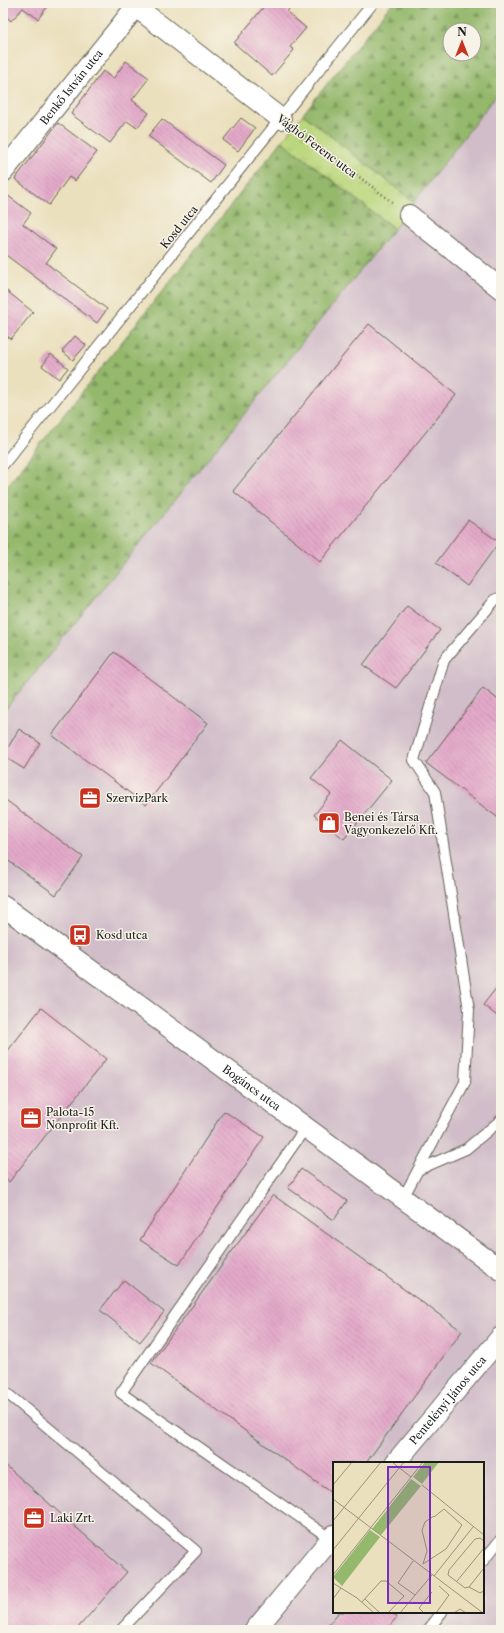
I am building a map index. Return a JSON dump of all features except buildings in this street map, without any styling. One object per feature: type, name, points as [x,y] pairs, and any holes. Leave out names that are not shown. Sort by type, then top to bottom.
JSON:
[{"type":"street","name":"Vághó Ferenc utca","points":[[135,4],[280,119]]},
{"type":"street","name":"Benkő István utca","points":[[3,172],[135,4]]},
{"type":"street","points":[[409,215],[501,289]]},
{"type":"street","name":"Bogáncs utca","points":[[3,906],[501,1270]]},
{"type":"street","name":"Pentelényi János utca","points":[[396,1462],[501,1337]]},
{"type":"street","points":[[254,1630],[333,1537]]},
{"type":"lane","name":"Kosd utca","points":[[3,466],[373,3]]},
{"type":"lane","points":[[403,1198],[420,1169],[465,1082],[469,1010],[435,792],[414,760],[444,660],[494,600],[501,597]]},
{"type":"lane","points":[[420,1169],[466,1149],[501,1120]]},
{"type":"lane","points":[[306,1127],[121,1393],[333,1537]]},
{"type":"lane","points":[[3,1390],[196,1552],[120,1630]]},
{"type":"lane","points":[[484,1560],[501,1539]]},
{"type":"lane","points":[[428,1630],[441,1613]]},
{"type":"path","name":"Vághó Ferenc utca","points":[[280,119],[293,127],[409,215]]},
{"type":"shaded area","points":[[501,89],[501,1630],[3,1630],[3,712],[394,229]]},
{"type":"green space","points":[[392,3],[501,3],[501,89],[414,202],[303,114]]},
{"type":"green space","points":[[303,114],[414,202],[394,229],[282,141]]},
{"type":"green space","points":[[282,141],[394,229],[3,712],[3,491]]},
{"type":"place","name":"SzervizPark","points":[[90,798]]},
{"type":"place","name":"Benei és Társa Vagyonkezelő Kft.","points":[[329,823]]},
{"type":"place","name":"Kosd utca","points":[[80,935]]},
{"type":"place","name":"Palota-15 Nonprofit Kft.","points":[[31,1118]]},
{"type":"place","name":"Laki Zrt.","points":[[34,1518]]}]
